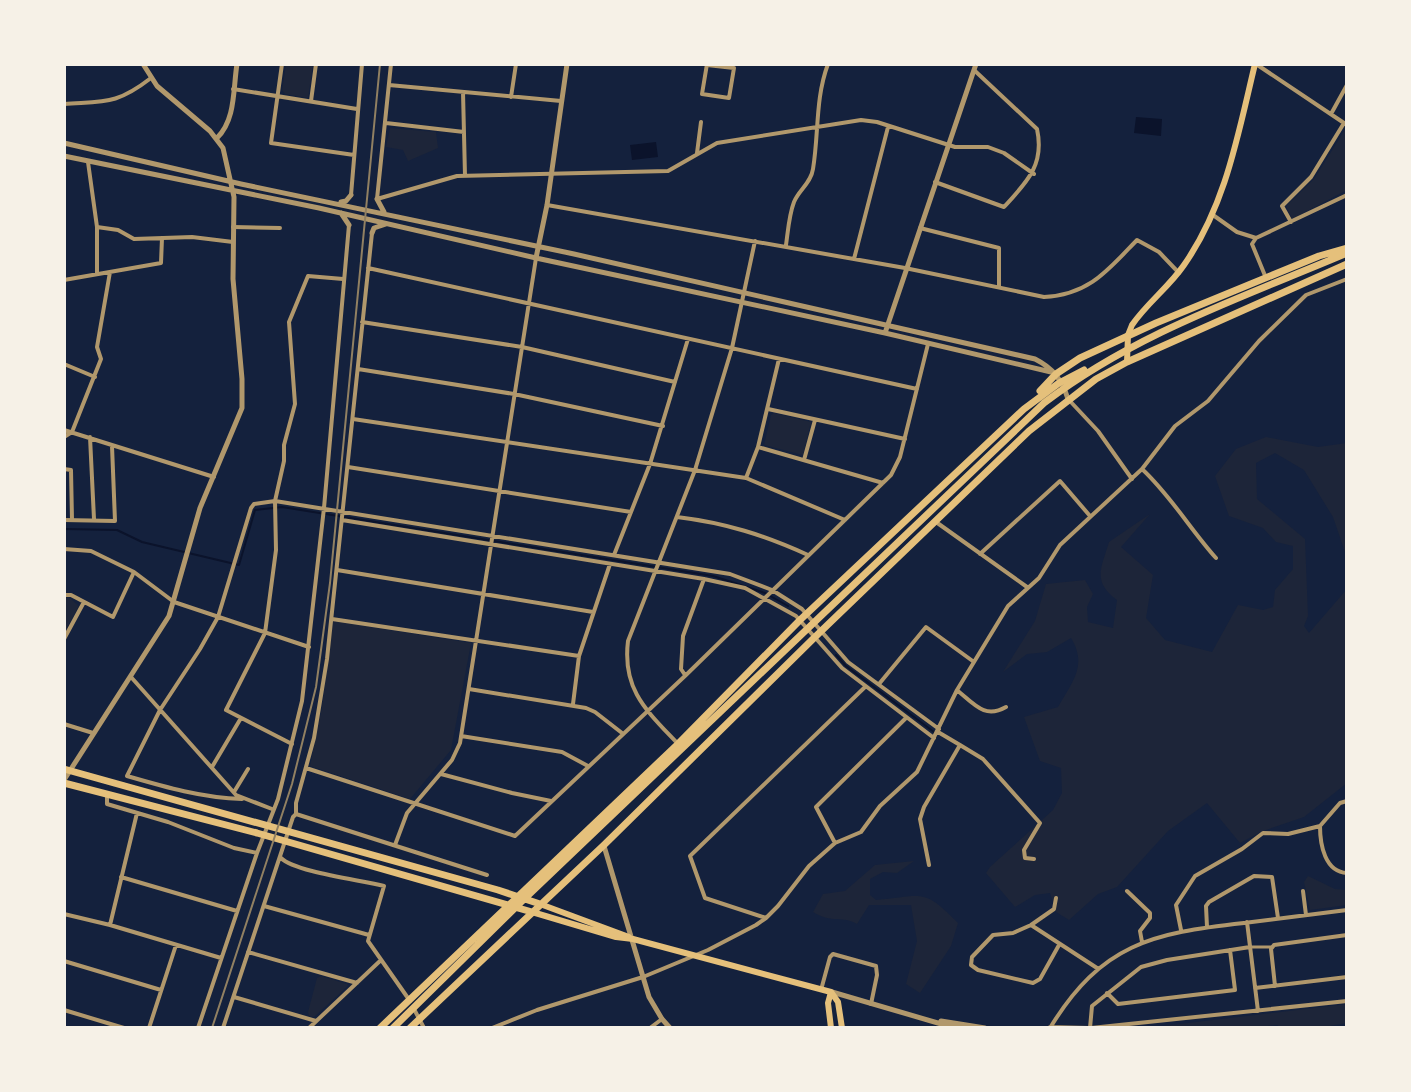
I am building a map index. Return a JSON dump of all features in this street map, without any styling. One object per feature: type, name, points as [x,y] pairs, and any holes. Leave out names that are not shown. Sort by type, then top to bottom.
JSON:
[{"type":"highway","points":[[807,614],[1056,374],[1080,358],[1128,335],[1266,278],[1347,250]]},
{"type":"highway","points":[[380,1028],[507,904],[518,899],[1022,423],[1064,388],[1144,338],[1347,250]]},
{"type":"highway","points":[[410,1028],[604,845],[1029,431],[1068,399],[1127,362],[1347,264]]},
{"type":"highway","points":[[393,1028],[518,899],[800,620],[1024,409],[1074,373],[1094,368]]},
{"type":"highway","points":[[67,770],[258,829],[292,843],[532,912]]},
{"type":"highway","points":[[64,782],[107,795],[258,829],[295,834],[540,904]]},
{"type":"main road","points":[[1127,362],[1128,335],[1137,318],[1179,273],[1213,215],[1226,181],[1255,64]]},
{"type":"main road","points":[[540,904],[633,939]]},
{"type":"main road","points":[[532,912],[616,937],[831,992],[838,1002],[842,1028]]},
{"type":"main road","points":[[831,992],[828,1003],[831,1028]]},
{"type":"street","points":[[64,782],[67,770],[164,627],[200,508],[242,408],[233,279],[232,190],[223,148],[217,138],[164,93],[143,64]]},
{"type":"street","points":[[217,138],[226,130],[237,64]]},
{"type":"street","points":[[282,64],[271,143],[354,155]]},
{"type":"street","points":[[311,101],[316,64]]},
{"type":"street","points":[[332,202],[346,201],[351,195],[360,64]]},
{"type":"street","points":[[384,213],[377,199],[391,64]]},
{"type":"street","points":[[511,97],[516,64]]},
{"type":"street","points":[[395,845],[404,819],[457,752],[461,736],[567,64]]},
{"type":"street","points":[[707,64],[734,68],[729,98],[702,94],[707,64]]},
{"type":"street","points":[[786,246],[794,201],[813,170],[821,84],[828,64]]},
{"type":"street","points":[[1255,64],[1346,124],[1311,177],[1282,206],[1291,222]]},
{"type":"street","points":[[885,333],[905,268],[975,67],[1037,129],[1039,142],[1034,174],[1004,207],[935,182]]},
{"type":"street","points":[[64,104],[120,99],[151,78]]},
{"type":"street","points":[[389,85],[561,101]]},
{"type":"street","points":[[1331,114],[1347,85]]},
{"type":"street","points":[[233,89],[358,109]]},
{"type":"street","points":[[463,92],[465,176]]},
{"type":"street","points":[[377,199],[465,176],[668,171],[717,143],[861,120],[877,122],[947,145],[988,147],[1004,153],[1034,174]]},
{"type":"street","points":[[697,153],[701,122]]},
{"type":"street","points":[[386,123],[464,132]]},
{"type":"street","points":[[854,259],[888,127]]},
{"type":"street","points":[[64,143],[1035,359],[1056,374],[1068,399],[1098,431],[1132,479]]},
{"type":"street","points":[[64,156],[387,223],[1056,374]]},
{"type":"street","points":[[88,162],[97,227],[97,274]]},
{"type":"street","points":[[1266,278],[1252,244],[1256,238],[1347,195]]},
{"type":"street","points":[[547,205],[905,268],[1044,297],[1066,295],[1096,280],[1137,240],[1159,252],[1179,273]]},
{"type":"street","points":[[198,1028],[273,809],[302,701],[324,508],[349,225],[341,213]]},
{"type":"street","points":[[1213,215],[1237,232],[1256,238]]},
{"type":"street","points":[[223,1028],[296,814],[296,803],[317,722],[332,619],[372,233],[374,228],[387,223]]},
{"type":"street","points":[[97,227],[118,230],[134,239],[192,237],[233,242]]},
{"type":"street","points":[[233,227],[280,228]]},
{"type":"street","points":[[919,228],[999,248],[999,287]]},
{"type":"street","points":[[64,280],[161,263],[162,238]]},
{"type":"street","points":[[678,744],[647,710],[629,679],[626,663],[632,627],[695,470],[732,348],[755,241]]},
{"type":"street","points":[[368,268],[917,389]]},
{"type":"street","points":[[64,437],[72,432],[101,359],[97,347],[110,272]]},
{"type":"street","points":[[292,744],[226,710],[265,633],[276,550],[275,501],[284,461],[284,445],[295,404],[289,318],[308,276],[343,279]]},
{"type":"street","points":[[492,1028],[537,1010],[643,977],[741,933],[766,918],[809,866],[835,843],[861,832],[880,806],[917,772],[957,690],[1008,606],[1039,578],[1060,545],[1142,469],[1175,426],[1208,401],[1259,341],[1306,295],[1347,279]]},
{"type":"street","points":[[362,322],[522,347],[675,382]]},
{"type":"street","points":[[614,555],[650,464],[688,339]]},
{"type":"street","points":[[306,768],[515,836],[883,483],[896,467],[928,344]]},
{"type":"street","points":[[746,478],[758,447],[779,359]]},
{"type":"street","points":[[64,364],[95,377]]},
{"type":"street","points":[[358,369],[514,394],[663,426]]},
{"type":"street","points":[[768,409],[905,439]]},
{"type":"street","points":[[353,419],[746,478],[846,521]]},
{"type":"street","points":[[804,461],[815,420]]},
{"type":"street","points":[[64,430],[214,477]]},
{"type":"street","points":[[90,437],[94,520]]},
{"type":"street","points":[[64,520],[115,521],[112,446]]},
{"type":"street","points":[[758,447],[883,483]]},
{"type":"street","points":[[348,467],[631,512]]},
{"type":"street","points":[[64,469],[71,470],[72,520]]},
{"type":"street","points":[[1142,469],[1178,508],[1191,530],[1216,558]]},
{"type":"street","points":[[980,554],[1060,481],[1090,517]]},
{"type":"street","points":[[273,809],[242,799],[202,795],[127,776],[160,710],[218,617],[251,508],[254,504],[275,501],[343,511],[610,564],[730,574],[807,614],[842,668],[934,738]]},
{"type":"street","points":[[677,517],[717,522],[767,536],[809,556]]},
{"type":"street","points":[[342,520],[614,555],[768,594],[848,662],[938,731],[983,759],[1040,823],[1024,850],[1025,858],[1034,859]]},
{"type":"street","points":[[935,521],[1027,587]]},
{"type":"street","points":[[64,549],[91,551],[134,572],[174,602],[309,647]]},
{"type":"street","points":[[573,704],[579,656],[610,564]]},
{"type":"street","points":[[337,570],[593,612]]},
{"type":"street","points":[[64,595],[113,617],[134,572]]},
{"type":"street","points":[[686,675],[681,669],[683,636],[704,579]]},
{"type":"street","points":[[64,639],[84,602]]},
{"type":"street","points":[[332,619],[579,656]]},
{"type":"street","points":[[879,684],[926,627],[974,662]]},
{"type":"street","points":[[131,677],[242,799]]},
{"type":"street","points":[[766,918],[705,898],[690,856],[865,687]]},
{"type":"street","points":[[469,689],[573,704],[595,712],[622,733]]},
{"type":"street","points":[[957,690],[986,712],[995,713],[1006,707]]},
{"type":"street","points":[[212,767],[241,718]]},
{"type":"street","points":[[835,843],[816,807],[906,718]]},
{"type":"street","points":[[64,724],[93,733]]},
{"type":"street","points":[[461,736],[562,752],[588,766]]},
{"type":"street","points":[[929,865],[920,819],[960,745]]},
{"type":"street","points":[[234,792],[248,769]]},
{"type":"street","points":[[441,774],[551,801]]},
{"type":"street","points":[[107,795],[107,804],[257,853]]},
{"type":"street","points":[[1181,930],[1176,905],[1195,876],[1263,833],[1288,834],[1320,826],[1340,803],[1347,801]]},
{"type":"street","points":[[110,925],[137,813]]},
{"type":"street","points":[[296,814],[487,875]]},
{"type":"street","points":[[1320,826],[1325,857],[1334,870],[1347,873]]},
{"type":"street","points":[[604,845],[649,997],[670,1028]]},
{"type":"street","points":[[281,858],[287,863],[315,871],[384,886],[368,941],[409,1000],[424,1028]]},
{"type":"street","points":[[1207,927],[1206,906],[1209,902],[1254,876],[1272,877],[1278,918]]},
{"type":"street","points":[[121,877],[237,911]]},
{"type":"street","points":[[1127,891],[1150,913],[1150,918],[1140,931],[1142,942]]},
{"type":"street","points":[[1303,891],[1306,915]]},
{"type":"street","points":[[1056,898],[1054,909],[1031,925],[1013,933],[993,935],[972,957],[971,965],[978,970],[1033,983],[1040,979],[1059,945]]},
{"type":"street","points":[[263,906],[369,935]]},
{"type":"street","points":[[1050,1028],[1071,997],[1097,968],[1142,942],[1181,930],[1347,910]]},
{"type":"street","points":[[64,914],[221,958]]},
{"type":"street","points":[[1247,922],[1258,1012]]},
{"type":"street","points":[[1031,925],[1097,968]]},
{"type":"street","points":[[1090,1028],[1092,1006],[1141,967],[1230,950],[1347,935]]},
{"type":"street","points":[[149,1028],[176,945]]},
{"type":"street","points":[[1272,947],[1275,986]]},
{"type":"street","points":[[1107,993],[1118,1004],[1235,990],[1230,950]]},
{"type":"street","points":[[248,952],[357,983]]},
{"type":"street","points":[[821,990],[833,954],[876,966],[871,1004]]},
{"type":"street","points":[[309,1028],[381,960]]},
{"type":"street","points":[[64,961],[161,990]]},
{"type":"street","points":[[1255,988],[1347,977]]},
{"type":"street","points":[[831,992],[955,1028]]},
{"type":"street","points":[[234,997],[316,1021]]},
{"type":"street","points":[[1050,1028],[1090,1028],[1347,1001]]},
{"type":"street","points":[[64,1010],[124,1028]]},
{"type":"street","points":[[650,1028],[662,1019]]},
{"type":"street","points":[[924,1019],[985,1028]]},
{"type":"shaded area","points":[[286,64],[313,64],[308,98],[285,94],[282,90]]},
{"type":"shaded area","points":[[1136,117],[1162,119],[1161,136],[1134,133]]},
{"type":"shaded area","points":[[390,128],[436,132],[438,148],[408,161],[403,150],[386,147]]},
{"type":"shaded area","points":[[1346,128],[1347,190],[1292,219],[1286,206],[1314,179]]},
{"type":"shaded area","points":[[656,142],[658,157],[632,160],[630,145]]},
{"type":"shaded area","points":[[774,413],[811,422],[803,455],[764,445]]},
{"type":"shaded area","points":[[1266,437],[1318,447],[1347,443],[1347,558],[1333,517],[1304,470],[1275,453],[1256,463],[1257,499],[1305,539],[1308,616],[1304,626],[1309,633],[1347,589],[1347,783],[1304,817],[1263,831],[1240,843],[1207,803],[1168,831],[1117,887],[1098,894],[1069,920],[1056,912],[1050,893],[1035,895],[1015,907],[986,873],[1053,810],[1062,793],[1061,768],[1040,761],[1024,717],[1058,707],[1073,682],[1078,666],[1076,648],[1071,638],[1047,652],[1027,654],[1003,672],[1035,621],[1046,584],[1085,580],[1093,594],[1087,607],[1088,622],[1113,628],[1117,600],[1101,580],[1103,560],[1109,542],[1150,514],[1121,547],[1153,575],[1146,618],[1165,640],[1212,652],[1238,605],[1263,610],[1273,607],[1275,590],[1293,569],[1293,546],[1276,542],[1263,528],[1229,516],[1215,476],[1236,449]]},
{"type":"shaded area","points":[[64,598],[70,598],[79,606],[64,633]]},
{"type":"shaded area","points":[[333,621],[471,643],[451,750],[410,799],[310,766],[322,707]]},
{"type":"shaded area","points":[[914,861],[897,873],[883,872],[870,879],[870,895],[876,900],[922,896],[937,904],[958,923],[951,946],[920,993],[906,984],[917,941],[911,905],[869,905],[857,924],[813,912],[823,894],[845,891],[875,865]]},
{"type":"shaded area","points":[[1308,876],[1335,889],[1347,890],[1347,905],[1310,910],[1304,882]]},
{"type":"shaded area","points":[[321,976],[348,986],[314,1017],[309,1016],[317,978]]},
{"type":"shaded area","points":[[1347,1004],[1347,1023],[1318,1028],[1281,1028],[1277,1025],[1251,1028],[1146,1028]]},
{"type":"waterway","points":[[64,529],[117,530],[142,542],[239,565],[255,510],[282,507],[713,576],[765,593],[788,606]]},
{"type":"waterway","points":[[836,655],[846,666],[934,732]]},
{"type":"railway","points":[[212,1028],[292,784],[316,687],[330,583],[380,64]]}]
